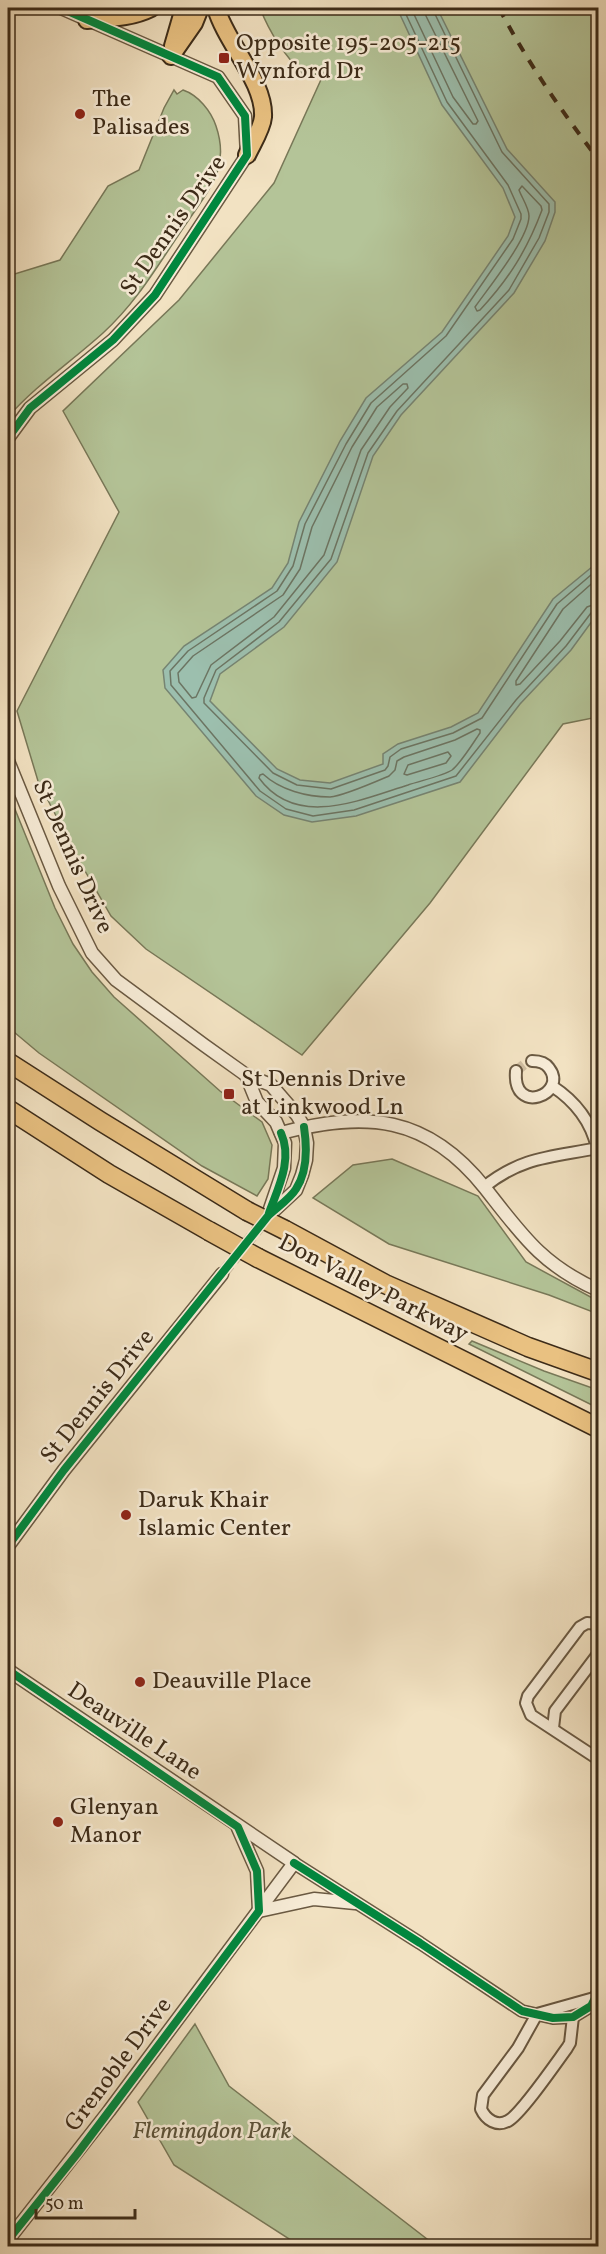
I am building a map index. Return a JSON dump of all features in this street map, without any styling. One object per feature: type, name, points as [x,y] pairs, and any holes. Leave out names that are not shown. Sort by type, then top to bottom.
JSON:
[{"type":"highway","name":"Don Valley Parkway","points":[[8,1062],[247,1211],[385,1284],[528,1347],[598,1372]]},
{"type":"highway","name":"Don Valley Parkway","points":[[8,1109],[109,1174],[258,1258],[598,1428]]},
{"type":"main road","points":[[87,20],[121,17],[151,8]]},
{"type":"main road","points":[[171,56],[179,18],[184,8]]},
{"type":"main road","points":[[171,56],[194,23],[200,8]]},
{"type":"main road","points":[[216,8],[234,48],[261,94],[263,119],[247,155]]},
{"type":"street","name":"St Dennis Drive","points":[[8,438],[30,408],[113,340],[155,295],[247,155],[245,116],[219,77],[62,8]]},
{"type":"street","name":"St Dennis Drive","points":[[8,761],[59,886],[92,953],[116,980],[246,1075],[271,1085],[288,1102],[304,1127],[307,1143],[306,1160],[296,1190],[268,1216],[284,1168],[285,1143],[276,1122],[257,1102],[246,1075]]},
{"type":"street","points":[[516,1071],[517,1086],[522,1094],[530,1098],[539,1098],[547,1094],[552,1086],[553,1077],[550,1069],[543,1063],[532,1061]]},
{"type":"street","points":[[484,1187],[518,1165],[544,1156],[598,1148],[591,1129],[578,1108],[552,1086]]},
{"type":"street","points":[[281,1133],[304,1127],[349,1121],[372,1121],[411,1130],[447,1149],[460,1160],[536,1251],[559,1270],[598,1290]]},
{"type":"street","name":"St Dennis Drive","points":[[8,1546],[64,1470],[222,1274]]},
{"type":"street","points":[[598,1624],[587,1623],[580,1627],[528,1696],[526,1703],[531,1715],[598,1759]]},
{"type":"street","points":[[553,1728],[555,1711],[598,1654]]},
{"type":"street","name":"Deauville Lane","points":[[8,1670],[294,1863]]},
{"type":"street","points":[[238,1827],[257,1871],[259,1911],[314,1899],[355,1903]]},
{"type":"street","points":[[294,1863],[516,2007],[553,2018],[573,2017],[591,2006],[596,1995]]},
{"type":"street","name":"Grenoble Drive","points":[[8,2240],[77,2154],[294,1863]]},
{"type":"street","points":[[573,2017],[570,2043],[533,2092],[510,2119],[500,2123],[490,2121],[482,2109],[483,2095],[518,2048],[537,2014],[596,1995]]},
{"type":"green space","points":[[260,8],[598,8],[598,717],[563,724],[430,903],[302,1055],[146,949],[111,916],[38,781],[17,711],[119,512],[63,411],[179,300],[274,183],[324,73],[305,76],[279,44]]},
{"type":"green space","points":[[174,90],[177,94],[183,90],[189,92],[211,115],[220,140],[221,154],[216,176],[204,198],[128,307],[103,333],[42,384],[8,417],[8,276],[60,260],[108,186],[139,170],[164,108]]},
{"type":"green space","points":[[8,792],[55,908],[73,944],[92,972],[114,997],[220,1091],[262,1122],[272,1145],[268,1179],[257,1196],[202,1166],[39,1053],[8,1027]]},
{"type":"green space","points":[[392,1159],[478,1196],[526,1262],[598,1301],[598,1314],[549,1295],[389,1244],[313,1198],[353,1165]]},
{"type":"green space","points":[[472,1341],[544,1371],[598,1390],[598,1408],[469,1344]]},
{"type":"green space","name":"Flemingdon Park","points":[[195,2024],[229,2086],[436,2246],[300,2246],[174,2165],[138,2102]]},
{"type":"water","points":[[397,8],[437,8],[507,149],[555,202],[555,212],[545,241],[514,293],[401,415],[373,456],[337,562],[284,627],[220,674],[210,701],[277,769],[300,780],[330,783],[383,764],[383,754],[398,744],[451,727],[478,713],[553,599],[598,562],[598,613],[571,650],[520,704],[460,782],[356,816],[312,822],[284,815],[256,796],[165,688],[163,670],[184,646],[272,588],[288,563],[299,522],[340,441],[366,398],[442,332],[508,236],[515,217],[503,188],[442,105]]},
{"type":"tunnel","points":[[516,1071],[532,1061]]},
{"type":"tunnel","points":[[222,1274],[268,1216]]},
{"type":"railway","points":[[499,8],[545,85],[598,159]]},
{"type":"cycle path","points":[[8,438],[30,408],[113,340],[155,295],[247,155],[245,116],[218,77],[61,8]]},
{"type":"cycle path","points":[[8,1546],[64,1470],[268,1216],[293,1193],[305,1167],[304,1127]]},
{"type":"cycle path","points":[[269,1213],[285,1164],[281,1133]]},
{"type":"cycle path","points":[[8,1670],[238,1827],[257,1871],[259,1911],[77,2154],[8,2240]]},
{"type":"cycle path","points":[[294,1863],[522,2011],[553,2018],[573,2017],[591,2006],[598,1992]]},
{"type":"place","name":"Opposite 195-205-215 Wynford Dr","points":[[224,58]]},
{"type":"place","name":"The Palisades","points":[[80,114]]},
{"type":"place","name":"St Dennis Drive at Linkwood Ln","points":[[229,1094]]},
{"type":"place","name":"Daruk Khair Islamic Center","points":[[126,1515]]},
{"type":"place","name":"Deauville Place","points":[[140,1682]]},
{"type":"place","name":"Glenyan Manor","points":[[58,1822]]}]
